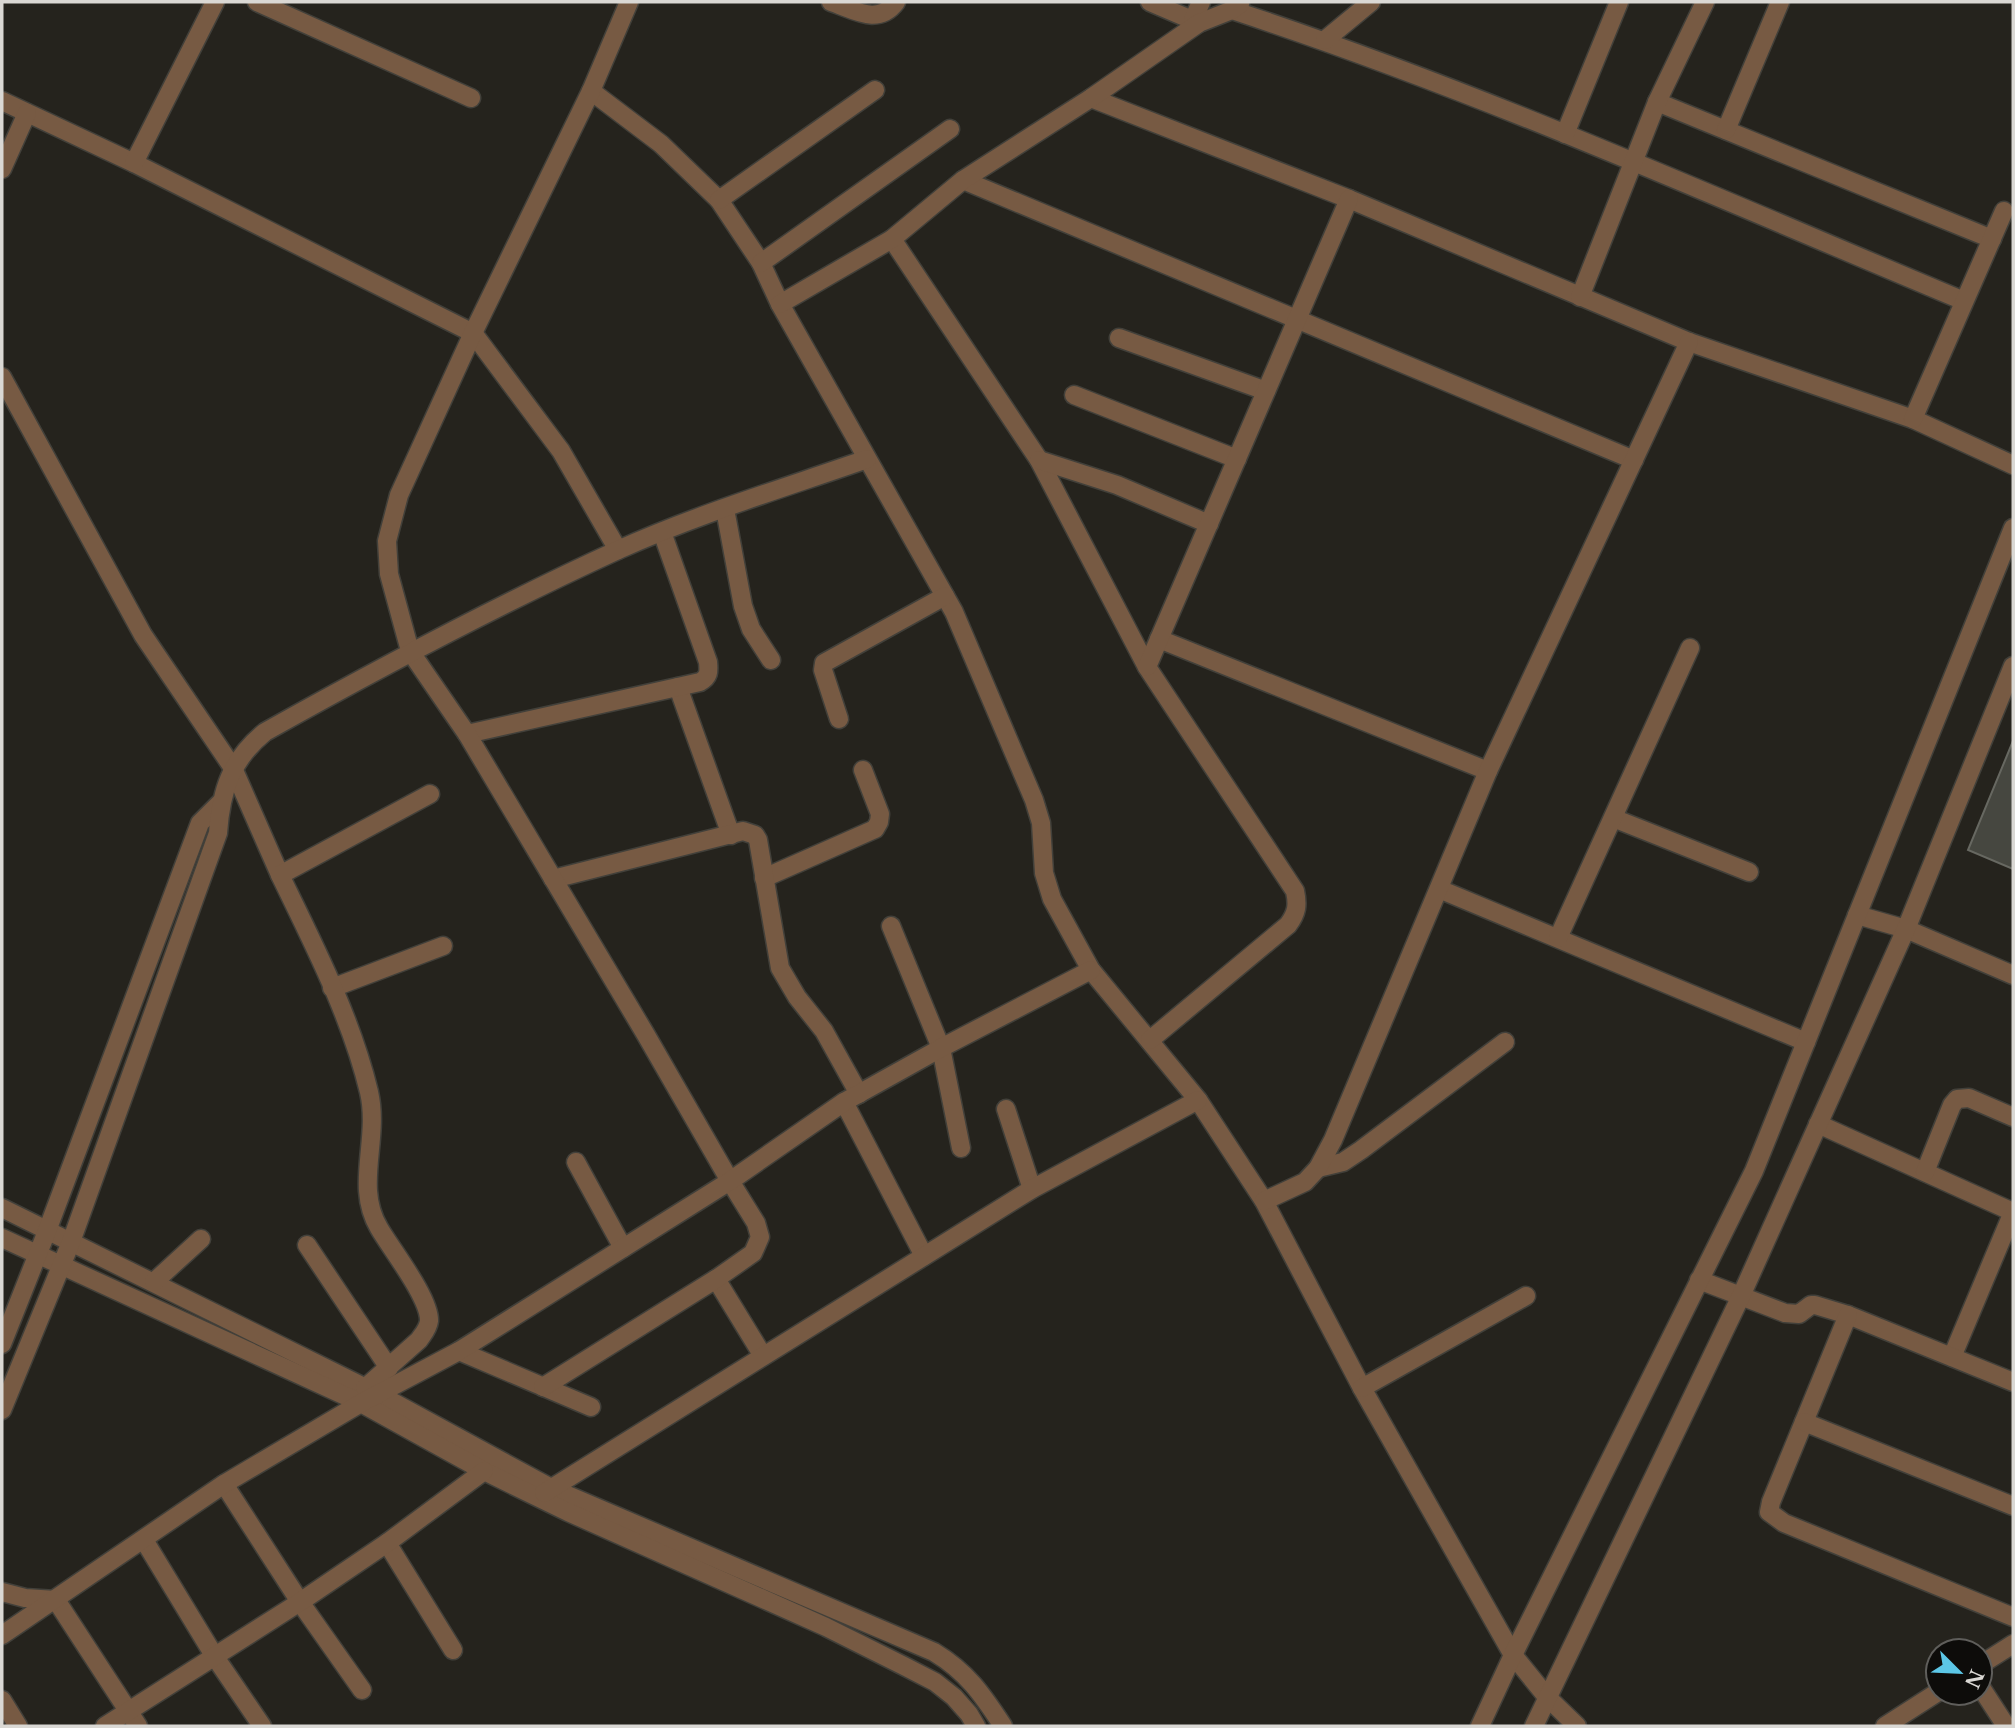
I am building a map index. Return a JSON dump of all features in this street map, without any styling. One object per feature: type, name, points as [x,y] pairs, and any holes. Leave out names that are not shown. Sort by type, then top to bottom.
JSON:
[{"type":"street","points":[[134,163],[215,2]]},
{"type":"street","points":[[257,2],[471,98]]},
{"type":"street","points":[[542,1387],[716,1279],[752,1253],[760,1237],[757,1223],[467,734],[410,651],[389,574],[387,541],[399,495],[473,333],[591,91],[629,2]]},
{"type":"street","points":[[831,2],[879,16],[887,13],[896,2]]},
{"type":"street","points":[[1150,2],[1196,22]]},
{"type":"street","points":[[1196,22],[1201,2]]},
{"type":"street","points":[[1325,40],[1371,2]]},
{"type":"street","points":[[1565,134],[1619,2]]},
{"type":"street","points":[[1580,297],[1657,102],[1704,2]]},
{"type":"street","points":[[1726,130],[1780,2]]},
{"type":"street","points":[[780,304],[892,239],[963,180],[1091,98],[1196,22],[1238,6],[1499,106],[1964,301]]},
{"type":"street","points":[[719,200],[875,90]]},
{"type":"street","points":[[591,91],[660,144],[719,200],[761,263],[780,304],[954,612],[1034,800],[1041,823],[1044,873],[1052,899],[1091,970],[1198,1100],[1264,1201],[1362,1388],[1513,1655],[1547,1697],[1577,1726]]},
{"type":"street","points":[[1091,98],[1349,199],[1689,342],[1913,419],[2013,465]]},
{"type":"street","points":[[2,101],[134,163],[473,333],[561,451],[618,550]]},
{"type":"street","points":[[1657,102],[1992,239]]},
{"type":"street","points":[[2,169],[27,113]]},
{"type":"street","points":[[761,263],[950,129]]},
{"type":"street","points":[[963,180],[1633,460]]},
{"type":"street","points":[[1147,667],[1349,199]]},
{"type":"street","points":[[1913,419],[2004,211]]},
{"type":"street","points":[[892,239],[1039,460],[1147,667],[1295,891],[1298,905],[1289,925],[1150,1040]]},
{"type":"street","points":[[1119,338],[1266,391]]},
{"type":"street","points":[[1264,1201],[1305,1182],[1318,1168],[1333,1140],[1488,771],[1689,342]]},
{"type":"street","points":[[2,377],[144,635],[233,768],[354,1041],[369,1094],[374,1127],[367,1186],[370,1211],[406,1269],[427,1310],[429,1321],[419,1340],[389,1368],[368,1395]]},
{"type":"street","points":[[1074,395],[1237,458]]},
{"type":"street","points":[[2,1410],[71,1242],[218,833],[220,803],[233,768],[247,747],[265,732],[410,651],[618,550],[867,458]]},
{"type":"street","points":[[1039,460],[1117,485],[1209,524]]},
{"type":"street","points":[[725,509],[743,606],[751,629],[771,660]]},
{"type":"street","points":[[1480,1726],[1754,1171],[2013,528]]},
{"type":"street","points":[[467,734],[700,682],[706,678],[709,672],[708,662],[662,532]]},
{"type":"street","points":[[839,719],[822,670],[824,663],[945,596]]},
{"type":"street","points":[[1159,639],[1488,771]]},
{"type":"street","points":[[1558,938],[1690,648]]},
{"type":"street","points":[[1534,1726],[1741,1296],[1906,929],[2013,666]]},
{"type":"street","points":[[678,687],[731,835]]},
{"type":"street","points":[[764,878],[875,829],[880,814],[863,770]]},
{"type":"street","points":[[280,875],[430,794]]},
{"type":"street","points":[[2,1344],[200,823],[220,803]]},
{"type":"street","points":[[1613,818],[1749,873]]},
{"type":"street","points":[[553,879],[743,831],[755,835],[780,968],[797,997],[824,1031],[851,1098],[924,1256]]},
{"type":"street","points":[[1438,888],[1806,1042]]},
{"type":"street","points":[[1857,915],[1906,929],[2013,975]]},
{"type":"street","points":[[891,926],[941,1048],[961,1148]]},
{"type":"street","points":[[332,988],[443,946]]},
{"type":"street","points":[[2,1635],[224,1484],[368,1395],[460,1351],[730,1181],[851,1098],[1091,970]]},
{"type":"street","points":[[1318,1168],[1343,1162],[1361,1150],[1505,1042]]},
{"type":"street","points":[[1925,1172],[1956,1099],[1969,1098],[2013,1118]]},
{"type":"street","points":[[545,1493],[1032,1189],[1198,1100]]},
{"type":"street","points":[[1006,1109],[1032,1189]]},
{"type":"street","points":[[1818,1124],[2013,1212],[1952,1357]]},
{"type":"street","points":[[576,1162],[623,1248]]},
{"type":"street","points":[[2,1208],[154,1282],[368,1395],[545,1493],[935,1682],[954,1697],[976,1726]]},
{"type":"street","points":[[2,1238],[37,1256],[368,1395],[484,1471],[545,1493],[934,1652],[955,1665],[975,1684],[1003,1726]]},
{"type":"street","points":[[154,1282],[201,1239]]},
{"type":"street","points":[[307,1245],[389,1368]]},
{"type":"street","points":[[716,1279],[763,1356]]},
{"type":"street","points":[[1699,1280],[1785,1313],[1799,1314],[1815,1305],[1848,1315],[2013,1382]]},
{"type":"street","points":[[1362,1388],[1527,1296]]},
{"type":"street","points":[[1848,1315],[1770,1502],[1769,1512],[1775,1518],[2013,1617]]},
{"type":"street","points":[[460,1351],[591,1407]]},
{"type":"street","points":[[1804,1422],[2013,1506]]},
{"type":"street","points":[[105,1726],[300,1602],[387,1543],[484,1471]]},
{"type":"street","points":[[224,1484],[300,1602],[362,1690]]},
{"type":"street","points":[[144,1540],[215,1657],[262,1726]]},
{"type":"street","points":[[387,1543],[453,1650]]},
{"type":"street","points":[[2,1592],[25,1598],[56,1600]]},
{"type":"street","points":[[56,1600],[138,1726]]},
{"type":"street","points":[[1994,1656],[2013,1644]]},
{"type":"street","points":[[921,1675],[934,1652]]},
{"type":"street","points":[[2,1700],[18,1726]]},
{"type":"street","points":[[1894,1724],[1924,1702]]},
{"type":"street","points":[[1994,1707],[2006,1726]]},
{"type":"building","points":[[2013,741],[2013,869],[1968,850]]}]
